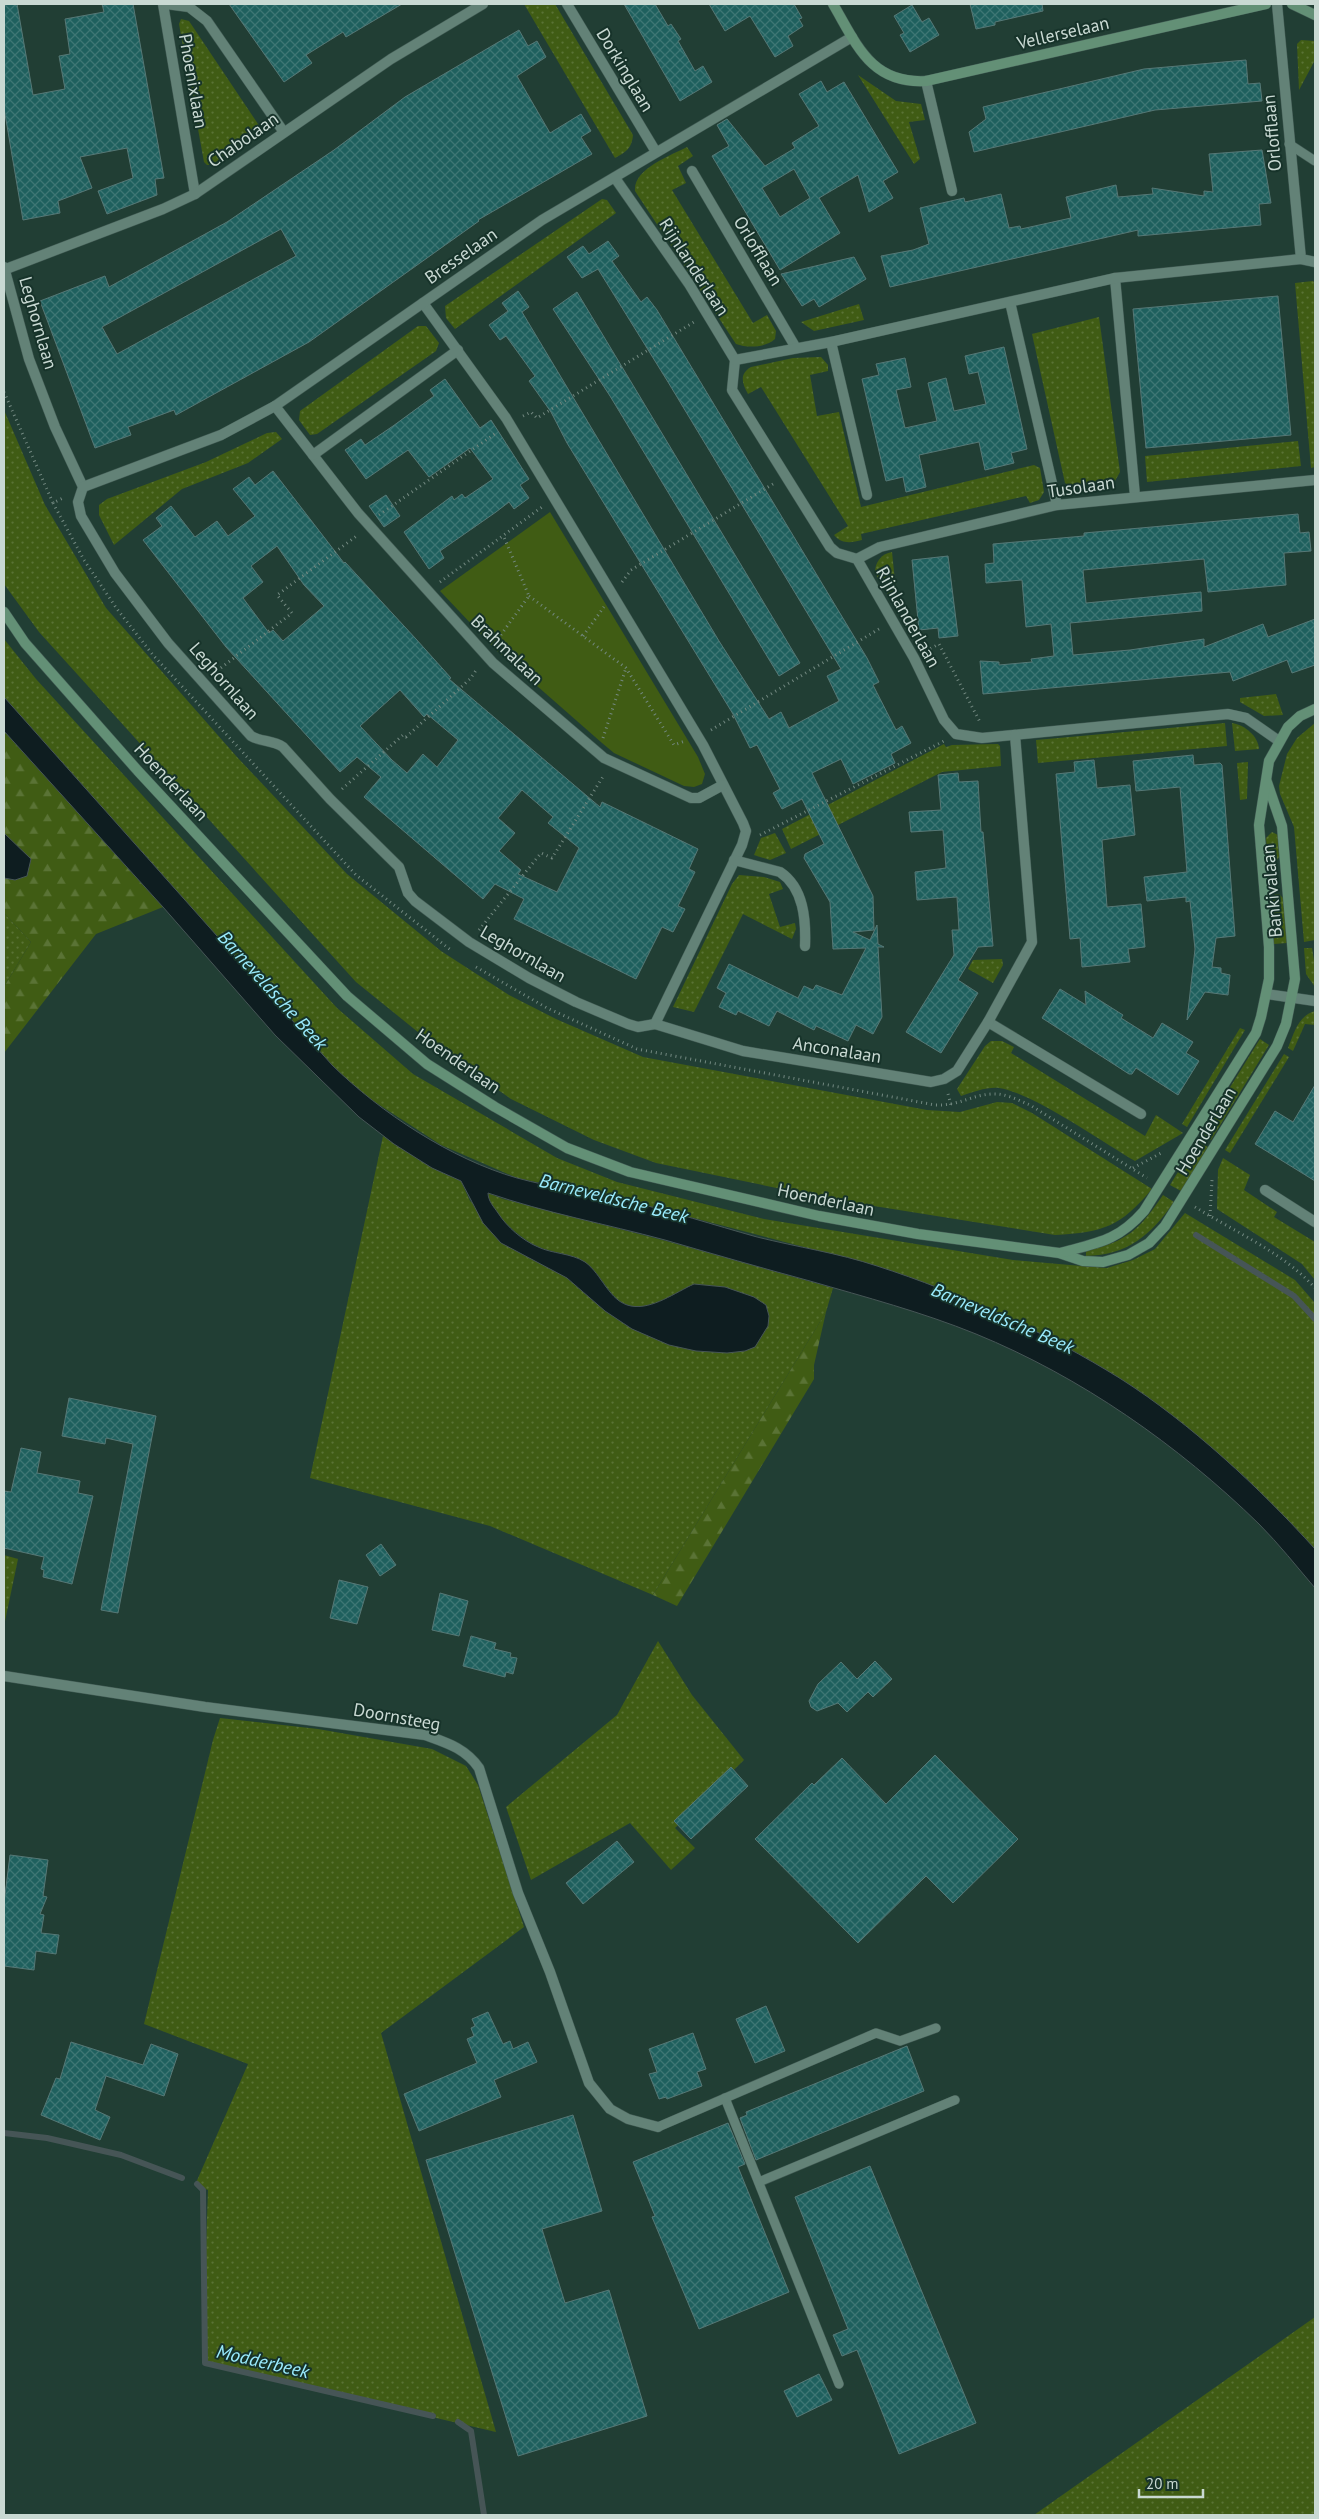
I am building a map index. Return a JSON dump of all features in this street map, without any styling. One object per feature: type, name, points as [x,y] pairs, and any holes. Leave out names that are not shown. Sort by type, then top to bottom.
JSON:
[{"type":"street","name":"Phoenixlaan","points":[[195,194],[164,4],[189,7],[203,17],[283,131]]},
{"type":"street","name":"Chabolaan","points":[[5,268],[163,209],[195,194],[283,131],[391,59],[482,4]]},
{"type":"street","name":"Dorkinglaan","points":[[567,4],[656,152]]},
{"type":"street","name":"Vellerselaan","points":[[833,4],[863,54],[876,68],[889,76],[907,82],[926,81],[1266,4]]},
{"type":"street","name":"Orlofflaan","points":[[1276,4],[1301,259]]},
{"type":"street","points":[[1292,4],[1315,15]]},
{"type":"street","name":"Bresselaan","points":[[83,487],[221,435],[275,406],[542,220],[852,37]]},
{"type":"street","points":[[926,81],[952,191]]},
{"type":"street","name":"Orlofflaan","points":[[692,171],[796,348]]},
{"type":"street","name":"Rijnlanderlaan","points":[[614,178],[707,314],[735,360],[732,390],[830,546],[837,553],[857,559],[914,658],[944,720],[956,734]]},
{"type":"street","points":[[735,360],[831,342],[1115,278],[1301,259],[1315,262]]},
{"type":"street","name":"Leghornlaan","points":[[5,268],[29,359],[55,427],[83,487],[78,502],[81,516],[115,573],[168,643],[251,736],[257,740],[277,743],[283,747],[330,799],[399,867],[408,893],[415,901],[469,942],[529,978],[576,1002],[638,1027],[655,1024]]},
{"type":"street","points":[[1115,278],[1135,496]]},
{"type":"street","points":[[1010,302],[1057,505]]},
{"type":"street","points":[[423,303],[509,424],[698,736],[746,831],[742,845],[655,1024]]},
{"type":"street","points":[[831,342],[867,495]]},
{"type":"street","points":[[313,455],[458,350]]},
{"type":"street","name":"Brahmalaan","points":[[275,406],[370,526],[426,592],[485,656],[598,753],[613,762],[691,798],[699,798],[723,785]]},
{"type":"street","name":"Tusolaan","points":[[857,559],[880,547],[1057,505],[1315,480]]},
{"type":"street","name":"Hoenderlaan","points":[[4,612],[26,643],[138,771],[347,996],[427,1064],[495,1107],[567,1148],[630,1172],[820,1216],[918,1234],[1059,1253],[1083,1261],[1103,1262],[1128,1255],[1149,1243],[1165,1226],[1183,1200],[1277,1046],[1293,998]]},
{"type":"street","points":[[956,734],[982,738],[1228,714],[1246,718],[1280,741],[1288,727],[1300,716],[1315,709]]},
{"type":"street","name":"Anconalaan","points":[[655,1024],[743,1051],[931,1082],[944,1079],[957,1070],[988,1022],[1032,942],[1015,735]]},
{"type":"street","name":"Bankivalaan","points":[[1267,994],[1269,947],[1259,825],[1269,761],[1280,741]]},
{"type":"street","name":"Bankivalaan","points":[[1267,782],[1282,826],[1293,946],[1295,979],[1293,998]]},
{"type":"street","points":[[734,860],[780,872],[786,876],[804,912],[805,946]]},
{"type":"street","points":[[1267,994],[1315,1001]]},
{"type":"street","name":"Hoenderlaan","points":[[1059,1253],[1117,1236],[1138,1218],[1161,1187],[1256,1033],[1267,994]]},
{"type":"street","points":[[988,1022],[1141,1114]]},
{"type":"street","points":[[1265,1190],[1315,1222]]},
{"type":"street","name":"Doornsteeg","points":[[4,1676],[205,1707],[424,1735],[458,1747],[471,1756],[479,1768],[518,1893],[550,1972],[589,2083],[610,2109],[628,2119],[658,2128]]},
{"type":"lane","points":[[1289,144],[1315,160]]},
{"type":"lane","points":[[658,2128],[876,2033],[900,2041],[936,2028]]},
{"type":"lane","points":[[726,2098],[839,2384]]},
{"type":"lane","points":[[759,2182],[955,2100]]},
{"type":"path","points":[[203,682],[292,613],[277,595],[370,526],[377,517],[509,424],[531,412],[537,418],[707,314]]},
{"type":"path","points":[[4,392],[53,503],[84,560],[117,609],[153,655],[350,869],[396,909],[457,954]]},
{"type":"path","points":[[584,636],[631,570],[786,476]]},
{"type":"path","points":[[53,503],[83,487]]},
{"type":"path","points":[[426,592],[554,498]]},
{"type":"path","points":[[503,535],[529,596],[626,668],[674,745],[698,736],[893,621]]},
{"type":"path","points":[[330,799],[403,735],[406,737],[470,680],[485,656],[529,596]]},
{"type":"path","points":[[914,658],[939,644],[980,720],[982,738]]},
{"type":"path","points":[[598,753],[626,668]]},
{"type":"path","points":[[742,845],[956,734]]},
{"type":"path","points":[[469,942],[540,852],[552,858],[613,762]]},
{"type":"path","points":[[472,964],[547,1008],[637,1048],[935,1105],[951,1105],[993,1093],[1010,1096],[1030,1105],[1161,1187]]},
{"type":"path","points":[[1183,1200],[1284,1261],[1304,1275],[1315,1288]]},
{"type":"green space","points":[[524,4],[555,4],[633,135],[630,146],[622,154],[615,158]]},
{"type":"green space","points":[[181,19],[189,21],[260,127],[212,165],[207,165],[204,162],[179,24]]},
{"type":"green space","points":[[1301,40],[1315,41],[1315,60],[1299,90],[1297,44]]},
{"type":"green space","points":[[858,75],[896,101],[921,104],[925,120],[909,122],[920,159],[914,164]]},
{"type":"green space","points":[[687,147],[693,156],[678,166],[686,183],[672,190],[753,323],[767,315],[776,331],[775,339],[771,342],[751,347],[736,344],[635,191],[636,183],[646,170]]},
{"type":"green space","points":[[602,199],[607,200],[616,213],[455,329],[446,318],[445,306]]},
{"type":"green space","points":[[1313,281],[1315,283],[1315,467],[1311,468],[1295,283]]},
{"type":"green space","points":[[859,304],[864,320],[814,331],[801,322]]},
{"type":"green space","points":[[1099,317],[1120,472],[1115,481],[1072,487],[1065,483],[1032,334]]},
{"type":"green space","points":[[418,326],[426,326],[439,343],[436,351],[317,434],[310,435],[299,420],[300,411]]},
{"type":"green space","points":[[821,357],[828,365],[828,371],[810,375],[817,416],[839,412],[861,507],[1034,465],[1040,468],[1044,492],[1039,500],[1030,503],[1026,496],[861,534],[862,540],[858,541],[846,542],[840,540],[834,535],[848,526],[761,387],[748,394],[743,379],[747,370],[751,367],[793,358]]},
{"type":"green space","points":[[4,410],[45,505],[106,608],[237,757],[347,874],[441,951],[509,995],[556,1019],[643,1057],[927,1110],[960,1112],[997,1102],[1012,1103],[1032,1113],[1152,1189],[1130,1212],[1110,1225],[1086,1232],[1055,1235],[830,1199],[656,1163],[594,1140],[511,1099],[434,1045],[356,982],[39,632],[4,584]]},
{"type":"green space","points":[[276,432],[282,439],[248,463],[182,489],[114,545],[99,515],[99,505],[107,499],[206,462],[267,433]]},
{"type":"green space","points":[[1298,441],[1301,466],[1147,482],[1145,456]]},
{"type":"green space","points":[[550,512],[698,757],[705,774],[702,784],[694,787],[684,786],[614,753],[496,650],[440,591]]},
{"type":"green space","points":[[892,552],[898,611],[875,573],[879,559]]},
{"type":"green space","points":[[4,639],[36,679],[337,1008],[413,1074],[557,1158],[617,1182],[764,1219],[1013,1260],[1070,1265],[1107,1268],[1133,1260],[1155,1249],[1185,1213],[1295,1280],[1315,1303],[1315,1549],[1245,1477],[1171,1416],[1121,1380],[1008,1317],[945,1290],[876,1266],[629,1201],[517,1178],[441,1145],[358,1091],[332,1065],[4,697]]},
{"type":"green space","points":[[1276,694],[1283,715],[1264,716],[1240,702],[1240,698]]},
{"type":"green space","points":[[1225,723],[1227,746],[1038,763],[1036,740]]},
{"type":"green space","points":[[1232,723],[1242,726],[1250,732],[1256,740],[1259,749],[1235,751]]},
{"type":"green space","points":[[1315,723],[1315,940],[1304,942],[1294,827],[1280,794],[1279,786],[1287,754],[1297,738]]},
{"type":"green space","points":[[4,731],[163,907],[96,934],[4,1053],[4,987],[31,942],[4,913],[4,878],[15,880],[7,837],[4,833]]},
{"type":"green space","points":[[944,744],[946,747],[952,745],[998,744],[1000,746],[1001,766],[942,772],[791,849],[782,829]]},
{"type":"green space","points":[[1248,762],[1247,799],[1240,800],[1237,763]]},
{"type":"green space","points":[[1272,832],[1278,835],[1279,857],[1273,863],[1268,860],[1266,838]]},
{"type":"green space","points":[[775,833],[786,853],[770,860],[754,855],[761,838]]},
{"type":"green space","points":[[739,875],[764,877],[780,882],[783,889],[769,894],[780,927],[795,923],[796,929],[792,939],[743,914],[694,1012],[673,1007],[732,884]]},
{"type":"green space","points":[[1275,894],[1279,894],[1283,898],[1287,943],[1274,944],[1270,899]]},
{"type":"green space","points":[[4,913],[31,942],[4,987]]},
{"type":"green space","points":[[1304,948],[1312,948],[1315,967],[1315,987],[1306,974]]},
{"type":"green space","points":[[1002,959],[1003,965],[993,983],[968,969],[973,960]]},
{"type":"green space","points":[[1315,1011],[1315,1025],[1305,1024],[1293,1051],[1288,1048],[1301,1021],[1309,1013]]},
{"type":"green space","points":[[1240,1028],[1245,1030],[1187,1127],[1182,1124]]},
{"type":"green space","points":[[1260,1039],[1269,1045],[1211,1140],[1201,1134]]},
{"type":"green space","points":[[991,1041],[1002,1041],[1014,1047],[1011,1053],[1145,1136],[1156,1115],[1183,1133],[1135,1161],[1048,1108],[1013,1092],[999,1088],[989,1088],[961,1096],[957,1089],[985,1046]]},
{"type":"green space","points":[[1284,1054],[1289,1057],[1230,1153],[1225,1150]]},
{"type":"green space","points":[[383,1136],[432,1168],[461,1181],[470,1201],[537,1261],[567,1278],[605,1311],[632,1329],[652,1304],[639,1307],[619,1301],[592,1268],[583,1261],[573,1256],[539,1247],[524,1239],[499,1216],[489,1200],[488,1193],[503,1199],[666,1241],[833,1288],[826,1312],[653,1595],[490,1526],[310,1478]]},
{"type":"green space","points":[[1197,1141],[1208,1147],[1181,1191],[1170,1185]]},
{"type":"green space","points":[[1223,1158],[1250,1175],[1244,1190],[1277,1212],[1274,1217],[1315,1242],[1315,1280],[1302,1264],[1217,1209],[1218,1170]]},
{"type":"green space","points":[[1163,1195],[1174,1202],[1156,1224],[1137,1241],[1114,1252],[1086,1256],[1086,1251],[1112,1243],[1131,1232],[1147,1217]]},
{"type":"green space","points":[[826,1312],[814,1365],[814,1379],[677,1606],[653,1595]]},
{"type":"green space","points":[[4,1555],[18,1559],[4,1626]]},
{"type":"green space","points":[[658,1641],[692,1695],[744,1760],[675,1828],[695,1848],[671,1870],[630,1823],[531,1880],[506,1807],[617,1715]]},
{"type":"green space","points":[[220,1718],[318,1729],[432,1749],[466,1766],[478,1785],[524,1927],[381,2033],[496,2432],[202,2363],[208,2190],[195,2185],[248,2064],[144,2024]]},
{"type":"green space","points":[[1315,2317],[1315,2515],[1034,2515]]},
{"type":"water","name":"Barneveldsche Beek","points":[[4,697],[332,1065],[351,1083],[395,1117],[442,1147],[492,1170],[544,1185],[643,1205],[757,1237],[862,1261],[972,1301],[1033,1330],[1093,1362],[1147,1396],[1198,1436],[1248,1480],[1315,1549],[1315,1588],[1259,1524],[1228,1495],[1162,1441],[1090,1392],[1015,1351],[976,1334],[852,1293],[665,1240],[488,1193],[493,1206],[515,1233],[538,1247],[585,1262],[611,1293],[623,1303],[639,1307],[655,1303],[694,1284],[725,1287],[754,1297],[766,1305],[769,1316],[768,1326],[755,1347],[745,1351],[727,1353],[696,1351],[669,1345],[632,1329],[605,1311],[567,1278],[501,1243],[483,1223],[461,1181],[432,1168],[394,1144],[359,1117],[275,1035],[163,907],[4,731]]},
{"type":"water","points":[[4,833],[31,859],[27,876],[15,880],[4,878]]},
{"type":"building","points":[[4,4],[17,4],[33,95],[65,89],[59,56],[70,54],[65,19],[104,12],[102,4],[133,4],[164,178],[155,179],[157,195],[107,214],[98,191],[133,178],[127,148],[80,157],[92,188],[58,201],[60,213],[23,220],[4,108]]},
{"type":"building","points":[[229,4],[402,4],[346,37],[343,32],[306,55],[312,63],[284,82]]},
{"type":"building","points":[[624,4],[655,4],[668,26],[671,24],[681,39],[678,41],[695,71],[703,66],[712,82],[680,101]]},
{"type":"building","points":[[709,4],[794,4],[802,18],[799,19],[803,26],[788,36],[793,46],[775,57],[750,16],[725,31]]},
{"type":"building","points":[[970,4],[1042,4],[1043,11],[995,22],[995,25],[976,29]]},
{"type":"building","points":[[912,5],[922,22],[929,18],[939,35],[910,52],[900,35],[904,33],[894,16]]},
{"type":"building","points":[[519,30],[528,46],[537,41],[546,57],[517,76],[550,133],[581,114],[591,131],[581,137],[592,154],[478,220],[309,342],[176,415],[174,410],[128,427],[131,435],[95,448],[40,301],[105,276],[109,287],[227,222],[334,150],[405,97]],"holes":[[[281,229],[296,256],[117,354],[102,327]]]},
{"type":"building","points":[[1246,60],[1248,84],[1260,83],[1262,101],[1155,110],[974,152],[969,132],[986,119],[983,107],[1144,69]]},
{"type":"building","points":[[821,81],[827,92],[844,82],[898,172],[883,181],[893,198],[869,212],[858,175],[819,198],[840,233],[780,270],[712,156],[729,146],[717,125],[727,119],[765,166],[795,148],[792,143],[819,126],[799,94]],"holes":[[[794,169],[810,198],[780,217],[762,188]]]},
{"type":"building","points":[[1262,150],[1271,203],[1259,204],[1261,225],[1138,236],[1138,230],[890,287],[881,256],[913,250],[929,244],[920,208],[964,198],[965,202],[1001,194],[1009,228],[1020,226],[1021,229],[1071,218],[1066,197],[1116,185],[1118,197],[1153,194],[1152,188],[1204,196],[1204,191],[1213,192],[1209,154]]},
{"type":"building","points":[[608,241],[619,256],[612,261],[641,302],[647,297],[657,310],[867,658],[879,682],[873,685],[896,730],[902,726],[911,743],[891,754],[895,763],[853,784],[841,759],[812,773],[873,896],[874,930],[853,932],[870,940],[877,925],[878,944],[884,947],[878,947],[882,1017],[873,1034],[856,1025],[848,1041],[816,1026],[814,1030],[777,1011],[769,1026],[738,1011],[736,1015],[719,1007],[726,993],[717,988],[729,964],[798,998],[804,986],[813,990],[816,985],[842,995],[866,948],[833,949],[830,902],[804,858],[805,854],[824,844],[802,799],[782,809],[773,793],[780,789],[757,745],[750,748],[733,714],[567,443],[551,412],[529,381],[535,376],[506,336],[500,340],[489,325],[508,311],[502,303],[518,291],[529,307],[522,312],[719,641],[769,719],[781,712],[789,728],[839,701],[827,676],[841,669],[668,382],[598,269],[582,278],[567,257],[583,246],[589,254]]},
{"type":"building","points":[[854,257],[866,279],[819,307],[814,299],[802,306],[781,274]]},
{"type":"building","points":[[577,292],[800,663],[779,676],[610,396],[553,309]]},
{"type":"building","points":[[1278,296],[1291,435],[1146,448],[1133,309]]},
{"type":"building","points":[[1004,347],[1027,449],[1011,453],[1014,463],[985,470],[979,442],[919,455],[926,487],[906,492],[903,477],[886,481],[862,379],[879,375],[876,364],[905,358],[911,387],[896,390],[905,428],[937,421],[928,383],[946,378],[954,411],[986,404],[978,372],[969,374],[965,356]]},
{"type":"building","points":[[445,379],[480,428],[491,420],[529,479],[520,485],[529,498],[514,509],[509,502],[440,551],[444,558],[429,569],[404,532],[452,496],[454,500],[462,494],[465,498],[493,479],[470,448],[429,477],[408,450],[366,479],[345,450],[361,439],[365,445],[393,426],[434,396],[430,390]]},
{"type":"building","points":[[273,471],[344,563],[416,639],[451,678],[449,679],[600,807],[602,802],[698,849],[689,869],[695,872],[678,906],[685,909],[673,932],[662,927],[636,979],[514,919],[524,899],[495,884],[483,899],[364,797],[381,777],[357,757],[340,772],[226,647],[143,540],[162,526],[156,518],[171,506],[195,537],[217,521],[228,536],[255,516],[233,489],[249,477],[255,485]],"holes":[[[277,546],[304,585],[324,606],[283,641],[273,630],[269,633],[243,598],[263,582],[251,566]],[[400,690],[424,717],[427,714],[458,740],[437,767],[423,754],[407,773],[360,726]],[[522,790],[553,817],[548,823],[579,848],[557,892],[518,874],[521,870],[499,851],[515,833],[498,818]]]},
{"type":"building","points":[[386,495],[400,516],[384,527],[369,506]]},
{"type":"building","points":[[1298,514],[1300,533],[1309,532],[1311,551],[1284,553],[1286,585],[1208,592],[1204,559],[1083,570],[1086,603],[1201,592],[1202,611],[1070,623],[1073,655],[1130,650],[1204,639],[1204,647],[1263,624],[1268,637],[1315,619],[1315,665],[1292,673],[1287,660],[1233,681],[1230,672],[983,694],[980,661],[999,662],[999,665],[1032,662],[1031,659],[1054,656],[1051,624],[1026,627],[1022,580],[986,583],[985,564],[994,563],[993,544],[1084,536],[1084,533]]},
{"type":"building","points":[[948,556],[958,636],[939,638],[938,628],[919,630],[912,560]]},
{"type":"building","points":[[1193,755],[1194,765],[1220,763],[1222,765],[1235,936],[1216,938],[1212,967],[1221,968],[1221,973],[1230,975],[1228,995],[1205,992],[1187,1020],[1195,949],[1190,901],[1186,902],[1186,897],[1147,901],[1144,877],[1187,872],[1180,787],[1136,791],[1133,761]]},
{"type":"building","points":[[1094,760],[1097,788],[1130,785],[1135,835],[1102,840],[1107,907],[1141,904],[1145,947],[1128,949],[1130,962],[1082,967],[1080,938],[1070,939],[1056,774],[1075,772],[1074,762]]},
{"type":"building","points":[[958,773],[959,782],[978,781],[981,832],[983,832],[993,946],[978,947],[958,980],[978,993],[941,1053],[906,1032],[954,955],[952,930],[959,930],[957,897],[917,900],[915,872],[946,868],[943,830],[911,832],[909,812],[941,810],[938,775]]},
{"type":"building","points":[[1060,989],[1086,1005],[1085,991],[1123,1015],[1121,1018],[1153,1038],[1162,1023],[1193,1042],[1186,1053],[1199,1061],[1178,1095],[1136,1068],[1132,1074],[1129,1074],[1042,1018]]},
{"type":"building","points":[[1315,1085],[1315,1181],[1255,1144],[1275,1111],[1293,1122]]},
{"type":"building","points":[[69,1398],[156,1416],[118,1613],[101,1610],[133,1444],[106,1438],[105,1444],[62,1436]]},
{"type":"building","points":[[21,1448],[41,1452],[37,1473],[80,1481],[78,1493],[93,1496],[72,1584],[43,1577],[44,1570],[41,1569],[44,1557],[4,1548],[4,1491],[11,1492]]},
{"type":"building","points":[[381,1544],[396,1565],[380,1576],[366,1555]]},
{"type":"building","points":[[339,1580],[368,1587],[357,1624],[330,1618]]},
{"type":"building","points":[[440,1593],[468,1601],[459,1636],[432,1630]]},
{"type":"building","points":[[471,1636],[496,1643],[494,1649],[511,1653],[510,1657],[517,1658],[513,1674],[506,1672],[505,1677],[463,1666]]},
{"type":"building","points":[[875,1661],[892,1679],[873,1697],[868,1692],[847,1712],[838,1703],[817,1711],[811,1707],[809,1701],[818,1684],[841,1662],[857,1679]]},
{"type":"building","points":[[935,1755],[1018,1839],[953,1903],[926,1876],[858,1943],[755,1839],[812,1783],[814,1785],[842,1758],[886,1804]]},
{"type":"building","points":[[731,1767],[748,1786],[691,1839],[674,1821]]},
{"type":"building","points":[[617,1841],[634,1862],[583,1904],[566,1883]]},
{"type":"building","points":[[10,1855],[48,1860],[43,1896],[47,1897],[40,1914],[44,1915],[41,1933],[59,1935],[56,1954],[36,1951],[34,1970],[4,1966],[4,1903]]},
{"type":"building","points":[[766,2006],[785,2051],[755,2063],[736,2019]]},
{"type":"building","points":[[488,2012],[503,2044],[510,2041],[513,2049],[528,2042],[537,2062],[494,2080],[501,2097],[419,2131],[404,2094],[477,2063],[467,2039],[474,2036],[471,2028],[475,2026],[472,2019]]},
{"type":"building","points":[[693,2033],[706,2069],[697,2072],[702,2086],[667,2099],[666,2097],[659,2099],[649,2074],[657,2072],[649,2049]]},
{"type":"building","points":[[71,2042],[143,2065],[151,2044],[178,2054],[164,2096],[106,2076],[95,2110],[110,2117],[100,2140],[41,2115],[56,2078],[60,2079]]},
{"type":"building","points":[[907,2046],[924,2091],[756,2160],[740,2118],[747,2115],[746,2112]]},
{"type":"building","points":[[573,2115],[602,2211],[542,2229],[565,2303],[609,2290],[647,2416],[518,2456],[426,2160]]},
{"type":"building","points":[[728,2123],[745,2164],[738,2167],[789,2292],[699,2329],[652,2217],[655,2216],[633,2162]]},
{"type":"building","points":[[870,2166],[976,2423],[899,2454],[857,2350],[842,2356],[833,2335],[848,2329],[795,2197]]},
{"type":"building","points":[[819,2374],[832,2400],[797,2417],[784,2391]]},
{"type":"waterway","points":[[1196,1235],[1294,1296],[1315,1319]]},
{"type":"waterway","name":"Modderbeek","points":[[4,2133],[47,2138],[121,2155],[182,2178]]},
{"type":"waterway","name":"Modderbeek","points":[[197,2184],[203,2190],[205,2363],[433,2416]]},
{"type":"waterway","name":"Modderbeek","points":[[458,2422],[471,2431],[484,2515]]}]
